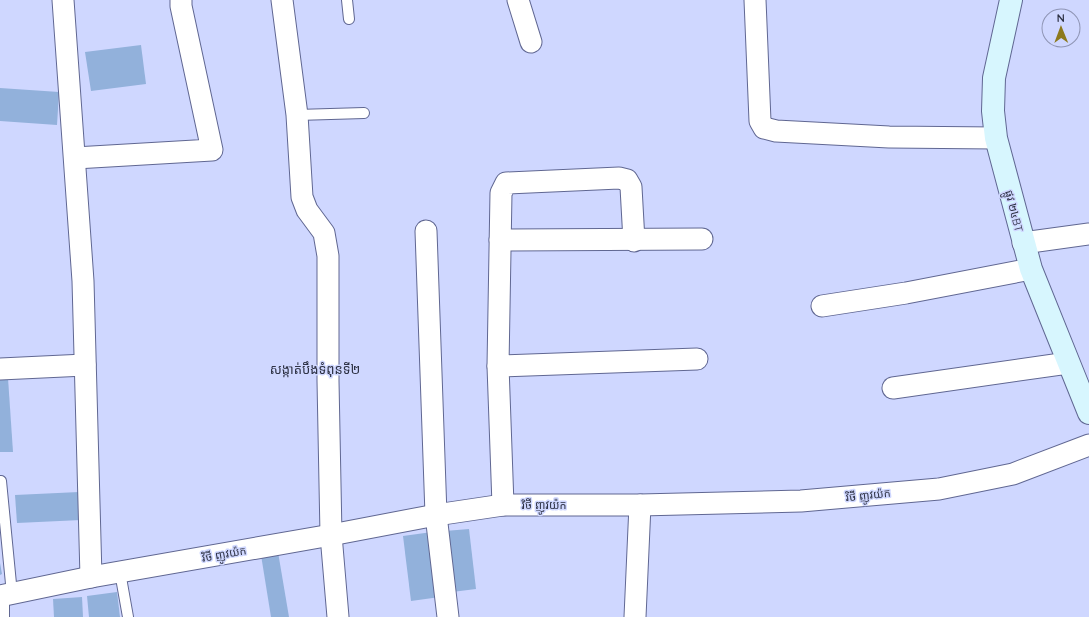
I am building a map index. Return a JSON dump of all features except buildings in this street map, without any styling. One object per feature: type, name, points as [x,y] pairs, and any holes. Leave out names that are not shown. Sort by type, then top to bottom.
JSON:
[{"type":"street","points":[[63,0],[83,281],[91,577]]},
{"type":"street","points":[[75,158],[212,150],[181,6],[181,0]]},
{"type":"street","points":[[282,0],[297,115],[302,197],[307,210],[324,233],[328,256],[331,535],[338,617]]},
{"type":"street","points":[[518,0],[531,42]]},
{"type":"street","points":[[756,0],[760,121],[764,128],[776,131],[889,137],[996,138]]},
{"type":"street","name":"ផ្លូវ ២៤BT","points":[[1011,0],[994,78],[993,111],[996,138],[1031,269],[1089,413]]},
{"type":"street","points":[[503,505],[498,366],[501,193],[506,183],[620,178],[627,180],[631,187],[634,241]]},
{"type":"street","points":[[426,231],[436,515],[448,617]]},
{"type":"street","points":[[1023,243],[1089,234]]},
{"type":"street","points":[[500,240],[634,241],[702,239]]},
{"type":"street","points":[[822,306],[906,293],[1031,269]]},
{"type":"street","points":[[498,366],[697,360]]},
{"type":"street","points":[[893,388],[1068,363]]},
{"type":"street","points":[[0,368],[85,365]]},
{"type":"street","name":"វិថី ញូវយ៉ក","points":[[5,595],[91,577],[436,515],[503,505],[640,505],[801,502],[939,488],[1013,474],[1089,445]]},
{"type":"street","points":[[635,617],[640,505]]},
{"type":"lane","points":[[347,0],[349,18]]},
{"type":"lane","points":[[297,115],[364,113]]},
{"type":"lane","points":[[1,481],[5,595],[4,617]]},
{"type":"lane","points":[[120,572],[128,617]]},
{"type":"district","name":"សង្កាត់បឹងទំពុនទី២","points":[[315,369]]}]
